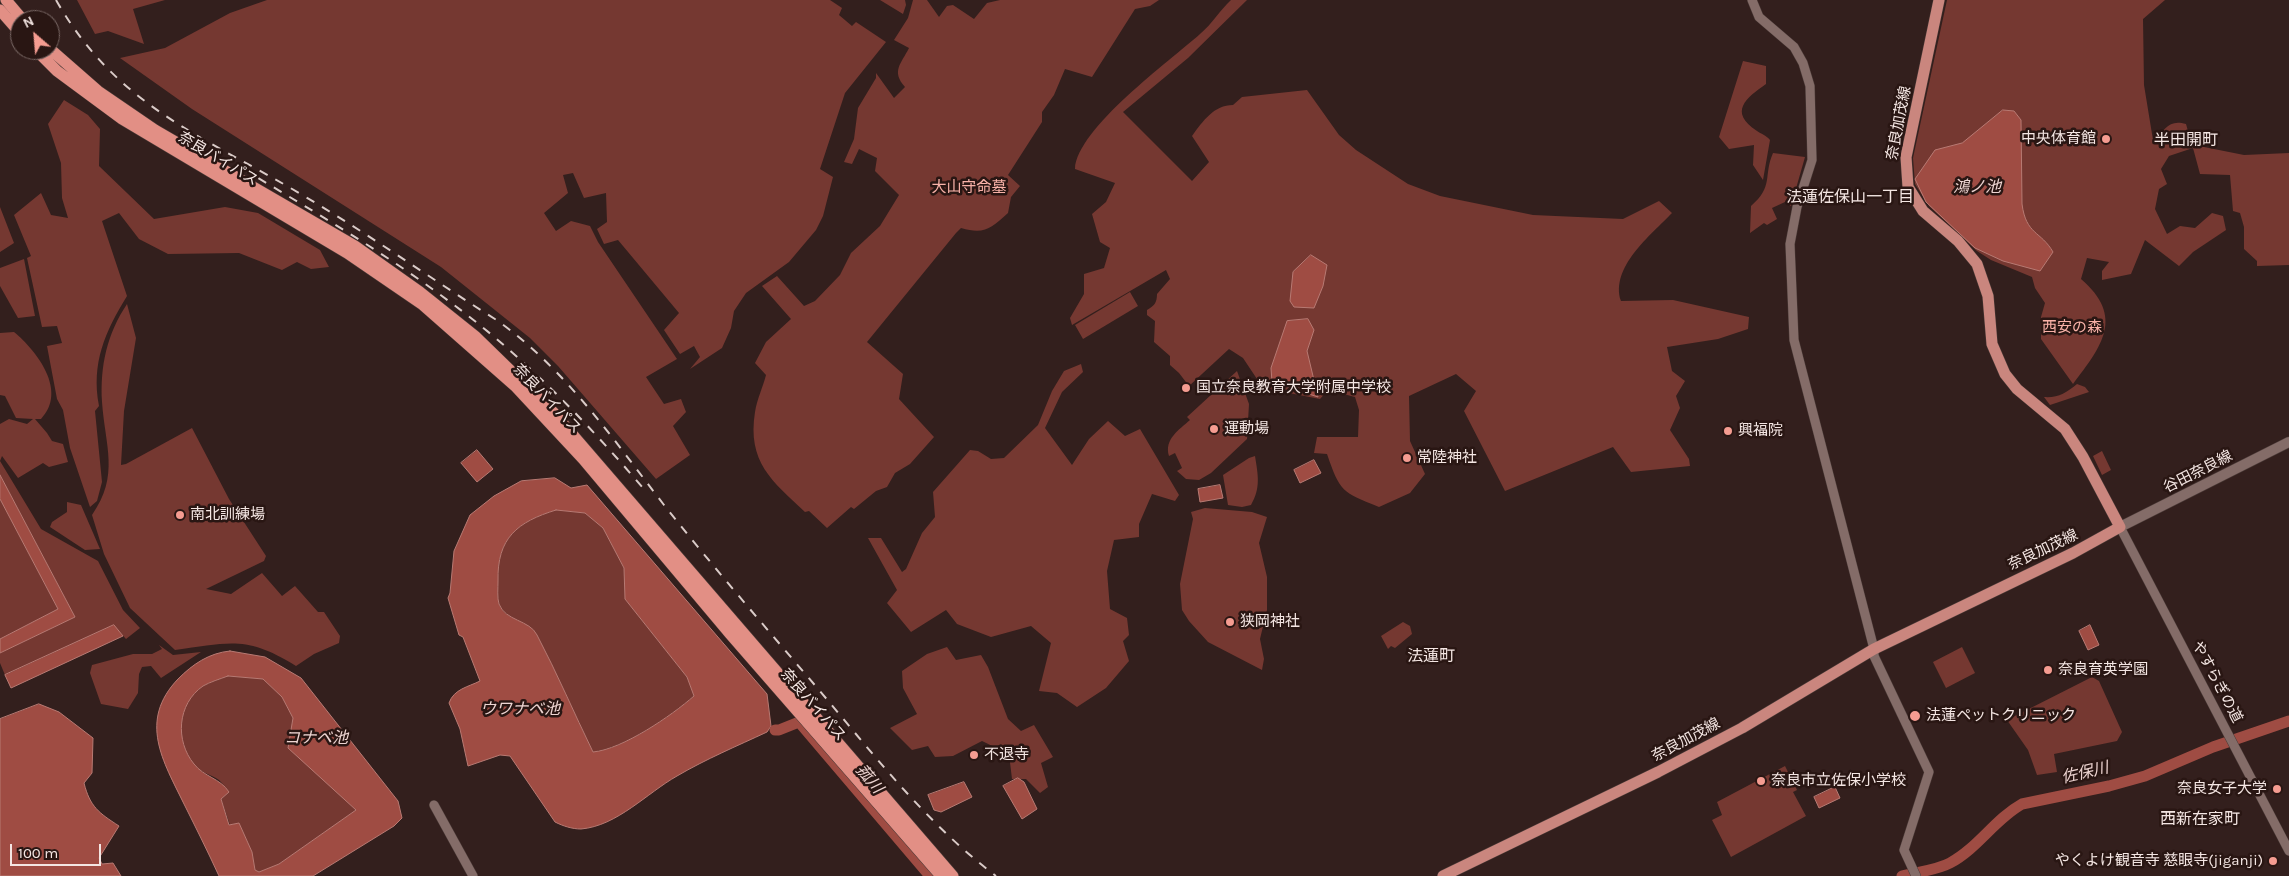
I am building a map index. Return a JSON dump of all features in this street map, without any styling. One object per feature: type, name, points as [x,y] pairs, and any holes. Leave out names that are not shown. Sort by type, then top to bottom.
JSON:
[{"type":"highway","points":[[6,0],[14,10]]},
{"type":"highway","points":[[0,10],[10,22]]},
{"type":"highway","name":"奈良バイパス","points":[[60,58],[98,90],[155,130],[355,246],[420,292],[475,336],[522,380],[566,426],[953,876]]},
{"type":"highway","name":"奈良バイパス","points":[[46,60],[57,71],[122,119],[346,253],[423,305],[516,386],[583,459],[730,634],[941,876]]},
{"type":"main road","name":"奈良加茂線","points":[[1443,876],[1658,772],[1742,728],[1874,649],[2073,553],[2120,527],[2083,457],[2065,428],[2017,389],[2005,374],[1992,344],[1988,296],[1977,264],[1958,241],[1923,211],[1908,187],[1906,157],[1939,0]]},
{"type":"main road","name":"谷田奈良線","points":[[2120,527],[2289,442]]},
{"type":"street","points":[[1752,0],[1759,17],[1794,47],[1806,69],[1810,86],[1812,160],[1796,206],[1790,244],[1794,340],[1874,649],[1874,656],[1929,772],[1904,850],[1914,872]]},
{"type":"street","name":"やすらぎの道","points":[[2120,527],[2289,850]]},
{"type":"street","points":[[434,805],[473,876]]},
{"type":"green space","points":[[77,0],[165,0],[133,9],[144,44],[108,31],[95,34]]},
{"type":"green space","points":[[267,0],[830,0],[842,8],[839,15],[852,26],[856,22],[886,42],[845,93],[820,169],[833,177],[823,216],[816,230],[789,262],[746,293],[734,311],[731,328],[722,348],[690,369],[700,357],[694,346],[680,354],[664,330],[679,313],[618,240],[604,244],[597,229],[607,222],[606,193],[584,198],[573,173],[563,175],[568,193],[544,213],[556,231],[571,221],[590,226],[598,242],[677,359],[646,377],[664,404],[681,399],[686,412],[673,426],[690,455],[656,479],[558,366],[530,338],[441,267],[192,109],[120,58],[165,48],[230,13]]},
{"type":"green space","points":[[880,0],[905,0],[906,5],[903,14]]},
{"type":"green space","name":"大山守命墓","points":[[913,0],[927,0],[939,17],[947,6],[953,5],[974,19],[987,3],[1000,0],[1159,0],[1150,6],[1135,9],[1092,77],[1065,69],[1054,95],[1042,112],[1042,122],[1008,175],[1020,186],[1011,197],[1008,213],[987,229],[976,231],[961,228],[867,342],[903,374],[899,399],[934,437],[910,464],[895,473],[887,487],[876,491],[854,509],[851,507],[827,528],[809,511],[805,512],[773,480],[759,457],[755,444],[753,429],[755,412],[766,375],[755,363],[766,342],[791,319],[762,286],[777,276],[804,306],[815,301],[840,275],[851,253],[880,226],[899,195],[875,171],[877,158],[859,149],[852,164],[844,162],[854,139],[858,108],[876,78],[876,73],[894,98],[905,87],[898,72],[909,48],[894,40],[908,18]]},
{"type":"green space","points":[[1231,0],[1247,0],[1188,58],[1123,112],[1192,181],[1209,162],[1192,136],[1215,111],[1233,105],[1242,97],[1307,90],[1339,135],[1356,150],[1408,184],[1440,196],[1533,215],[1623,219],[1659,201],[1672,213],[1634,252],[1627,264],[1621,276],[1619,288],[1621,301],[1673,300],[1749,317],[1748,329],[1718,339],[1667,347],[1672,371],[1685,381],[1676,396],[1680,408],[1670,430],[1689,459],[1690,466],[1631,472],[1613,447],[1505,491],[1464,411],[1476,391],[1456,374],[1409,396],[1410,441],[1425,474],[1410,493],[1379,507],[1350,494],[1339,484],[1327,454],[1314,453],[1317,437],[1358,437],[1359,410],[1355,397],[1328,390],[1320,399],[1263,388],[1243,358],[1229,349],[1189,386],[1170,365],[1170,356],[1154,342],[1155,321],[1147,315],[1147,310],[1156,302],[1157,294],[1170,279],[1166,270],[1072,325],[1070,318],[1084,294],[1084,274],[1104,268],[1110,248],[1100,242],[1092,214],[1106,202],[1115,183],[1075,169],[1080,153],[1091,134],[1108,115],[1127,96],[1204,30]]},
{"type":"green space","name":"西安の森","points":[[1947,0],[2165,0],[2143,19],[2144,85],[2153,140],[2171,124],[2180,123],[2186,124],[2188,131],[2204,134],[2204,147],[2244,155],[2289,153],[2289,265],[2257,266],[2257,261],[2244,249],[2244,227],[2240,213],[2233,211],[2230,175],[2200,174],[2193,148],[2169,156],[2161,169],[2167,184],[2159,189],[2155,209],[2167,234],[2180,226],[2195,228],[2212,213],[2223,216],[2226,230],[2193,252],[2179,266],[2145,240],[2131,274],[2102,280],[2102,271],[2109,262],[2087,258],[2081,279],[2094,293],[2102,306],[2105,319],[2104,332],[2093,357],[2073,384],[2041,339],[2041,317],[2045,303],[2035,288],[2032,277],[1991,260],[1977,251],[1929,206],[1915,184],[1913,158]]},
{"type":"green space","points":[[1743,61],[1766,66],[1766,84],[1747,100],[1742,111],[1743,118],[1748,124],[1770,140],[1763,180],[1753,165],[1754,145],[1729,149],[1719,137]]},
{"type":"green space","points":[[64,100],[88,115],[100,129],[99,166],[154,219],[225,207],[258,213],[320,250],[329,267],[311,269],[297,262],[282,270],[239,253],[168,254],[139,239],[119,213],[102,221],[127,296],[106,335],[99,362],[97,390],[99,406],[95,411],[102,482],[97,501],[90,507],[70,448],[63,410],[57,399],[47,346],[62,343],[57,326],[42,327],[27,258],[31,256],[14,215],[41,193],[51,215],[68,218],[62,198],[61,163],[48,124]]},
{"type":"green space","points":[[1773,153],[1805,157],[1791,206],[1785,202],[1772,208],[1777,219],[1767,225],[1764,223],[1750,233],[1751,206],[1763,193]]},
{"type":"green space","points":[[0,207],[14,243],[0,252]]},
{"type":"green space","points":[[24,259],[35,316],[18,318],[0,286],[0,268]]},
{"type":"green space","points":[[1130,292],[1138,306],[1083,339],[1075,325]]},
{"type":"green space","points":[[127,304],[136,338],[124,411],[121,465],[192,428],[229,499],[266,556],[264,561],[206,589],[231,594],[262,573],[282,596],[295,586],[318,612],[324,612],[340,636],[339,643],[314,654],[296,666],[264,649],[250,645],[224,644],[175,650],[130,608],[104,554],[92,515],[106,487],[108,473],[108,447],[102,402],[104,363],[114,327]]},
{"type":"green space","points":[[14,332],[40,360],[46,372],[51,396],[49,408],[41,419],[35,419],[52,441],[63,444],[68,462],[49,467],[43,463],[18,478],[2,456],[0,461],[0,424],[9,419],[27,424],[33,419],[16,418],[5,396],[0,395],[0,333]]},
{"type":"green space","points":[[1081,364],[1083,372],[1062,392],[1045,428],[1072,465],[1089,439],[1108,421],[1125,436],[1140,429],[1179,495],[1175,501],[1152,494],[1139,524],[1139,537],[1114,540],[1107,571],[1110,609],[1127,618],[1129,635],[1123,641],[1129,661],[1106,688],[1077,707],[1057,693],[1039,691],[1051,643],[1031,626],[991,637],[957,624],[946,610],[911,632],[887,603],[897,590],[868,538],[881,538],[902,572],[906,569],[922,533],[935,517],[933,492],[970,450],[978,451],[991,459],[1004,458],[1038,425],[1052,391],[1064,371]]},
{"type":"green space","name":"運動場","points":[[1237,371],[1249,404],[1247,439],[1211,473],[1199,480],[1186,479],[1177,471],[1182,468],[1175,453],[1169,456],[1168,450],[1171,440],[1177,431],[1190,420],[1187,417]]},
{"type":"green space","points":[[2077,384],[2085,387],[2089,392],[2050,405],[2044,397],[2054,397],[2062,394]]},
{"type":"green space","points":[[2102,451],[2111,470],[2102,475],[2093,456]]},
{"type":"green space","points":[[1255,456],[1258,475],[1256,493],[1251,505],[1242,507],[1228,505],[1223,475]]},
{"type":"green space","points":[[0,461],[41,529],[98,561],[123,610],[140,628],[126,639],[114,626],[5,675],[0,663],[0,653],[75,617],[0,475]]},
{"type":"green space","points":[[0,499],[58,609],[0,639]]},
{"type":"green space","points":[[67,502],[81,505],[100,549],[85,550],[50,527],[52,522],[67,512]]},
{"type":"green space","points":[[1205,508],[1252,512],[1267,517],[1259,543],[1267,577],[1267,610],[1260,639],[1264,659],[1262,670],[1208,642],[1189,621],[1182,610],[1180,584],[1193,519],[1191,512]]},
{"type":"green space","points":[[556,510],[585,513],[603,528],[624,568],[625,599],[687,677],[694,696],[646,730],[620,744],[593,752],[534,630],[512,618],[502,610],[498,602],[499,566],[501,553],[506,543],[520,526]]},
{"type":"green space","points":[[1403,622],[1410,626],[1412,634],[1395,648],[1391,646],[1388,649],[1381,636]]},
{"type":"green space","points":[[159,645],[173,655],[201,652],[161,678],[151,666],[142,667],[139,674],[138,693],[128,709],[101,704],[90,673],[92,665],[133,654],[152,654],[162,649]]},
{"type":"green space","points":[[947,647],[956,660],[981,655],[988,667],[1008,719],[1021,731],[1034,725],[1053,757],[1041,763],[1048,787],[1040,793],[1026,779],[1012,779],[1009,754],[982,741],[953,756],[935,757],[928,746],[912,750],[890,728],[917,714],[903,688],[902,671],[927,654]]},
{"type":"green space","points":[[1962,647],[1975,673],[1946,688],[1933,662]]},
{"type":"green space","points":[[228,676],[263,679],[282,697],[293,718],[289,748],[356,810],[279,864],[259,872],[255,870],[252,852],[239,823],[230,825],[221,799],[229,792],[219,780],[193,764],[183,744],[181,734],[183,712],[194,694],[203,686]]},
{"type":"green space","points":[[2092,677],[2099,681],[2122,732],[2117,741],[2054,754],[2057,772],[2037,775],[2028,750],[2007,720]]},
{"type":"green space","points":[[1785,766],[1797,790],[1793,792],[1806,816],[1731,857],[1712,820],[1722,815],[1717,802]]},
{"type":"water","name":"鴻ノ池","points":[[2003,110],[2014,111],[2021,120],[2022,204],[2024,214],[2030,227],[2044,240],[2053,252],[2040,271],[2003,261],[1975,248],[1926,202],[1915,179],[1935,150],[1962,143]]},
{"type":"water","points":[[1311,255],[1327,265],[1323,286],[1314,308],[1294,307],[1290,301],[1293,272]]},
{"type":"water","points":[[1308,319],[1314,330],[1307,351],[1318,397],[1272,382],[1271,368],[1287,321]]},
{"type":"water","points":[[477,450],[493,469],[477,482],[461,463]]},
{"type":"water","points":[[1314,460],[1321,473],[1300,483],[1294,470]]},
{"type":"water","points":[[0,475],[75,617],[0,653],[0,639],[58,609],[0,499]]},
{"type":"water","name":"ウワナベ池","points":[[555,478],[571,488],[587,485],[767,694],[771,726],[767,732],[688,770],[631,808],[594,827],[578,829],[555,822],[510,756],[500,755],[468,766],[460,729],[449,703],[458,691],[480,681],[463,637],[459,635],[448,598],[454,551],[470,515],[494,496],[521,481]],"holes":[[[556,510],[585,513],[603,528],[624,568],[625,599],[687,677],[694,696],[660,722],[632,738],[605,750],[593,752],[534,630],[506,614],[499,604],[498,596],[501,553],[512,534],[520,526]]]},
{"type":"water","points":[[1220,485],[1223,498],[1200,502],[1198,489]]},
{"type":"water","points":[[114,625],[123,636],[11,688],[5,675]]},
{"type":"water","points":[[2090,625],[2099,645],[2088,650],[2079,631]]},
{"type":"water","name":"コナベ池","points":[[230,651],[265,657],[301,678],[398,801],[402,818],[394,826],[313,876],[219,876],[162,757],[157,726],[159,710],[166,695],[178,679],[202,660]],"holes":[[[228,676],[263,679],[282,697],[293,718],[288,748],[356,810],[279,864],[259,872],[255,870],[252,852],[239,823],[229,825],[221,799],[229,792],[194,764],[184,745],[182,723],[188,703],[203,686]]]},
{"type":"water","points":[[39,704],[59,712],[93,738],[92,773],[84,783],[86,791],[96,809],[119,826],[99,858],[102,864],[113,863],[121,876],[0,876],[0,719]]},
{"type":"water","points":[[1018,778],[1024,782],[1037,809],[1022,819],[1003,786]]},
{"type":"water","points":[[964,782],[972,797],[941,812],[934,810],[928,795]]},
{"type":"water","points":[[1835,787],[1840,798],[1819,808],[1814,797]]},
{"type":"waterway","name":"佐保川","points":[[1902,876],[1950,863],[1969,850],[2003,817],[2022,804],[2109,786],[2145,776],[2213,747],[2289,721]]},
{"type":"waterway","name":"菰川","points":[[775,730],[799,722],[930,876]]},
{"type":"railway","points":[[56,0],[80,37],[107,68],[135,94],[198,136],[329,211],[498,321],[523,340],[567,383],[702,552],[881,764],[924,812],[971,856],[996,876]]},
{"type":"railway","points":[[243,169],[374,249],[477,322],[552,389],[643,488]]},
{"type":"place","name":"中央体育館","points":[[2106,139]]},
{"type":"place","name":"国立奈良教育大学附属中学校","points":[[1186,388]]},
{"type":"place","name":"運動場","points":[[1214,429]]},
{"type":"place","name":"興福院","points":[[1728,431]]},
{"type":"place","name":"常陸神社","points":[[1407,458]]},
{"type":"place","name":"南北訓練場","points":[[180,515]]},
{"type":"place","name":"狭岡神社","points":[[1230,622]]},
{"type":"place","name":"奈良育英学園","points":[[2048,670]]},
{"type":"place","name":"法蓮ペットクリニック","points":[[1915,716]]},
{"type":"place","name":"不退寺","points":[[974,755]]},
{"type":"place","name":"奈良市立佐保小学校","points":[[1761,781]]},
{"type":"place","name":"奈良女子大学","points":[[2277,789]]},
{"type":"place","name":"やくよけ観音寺 慈眼寺(jiganji)","points":[[2273,861]]},
{"type":"district","name":"半田開町","points":[[2186,140]]},
{"type":"district","name":"法蓮佐保山一丁目","points":[[1850,197]]},
{"type":"district","name":"法蓮町","points":[[1431,656]]},
{"type":"district","name":"西新在家町","points":[[2200,819]]}]
